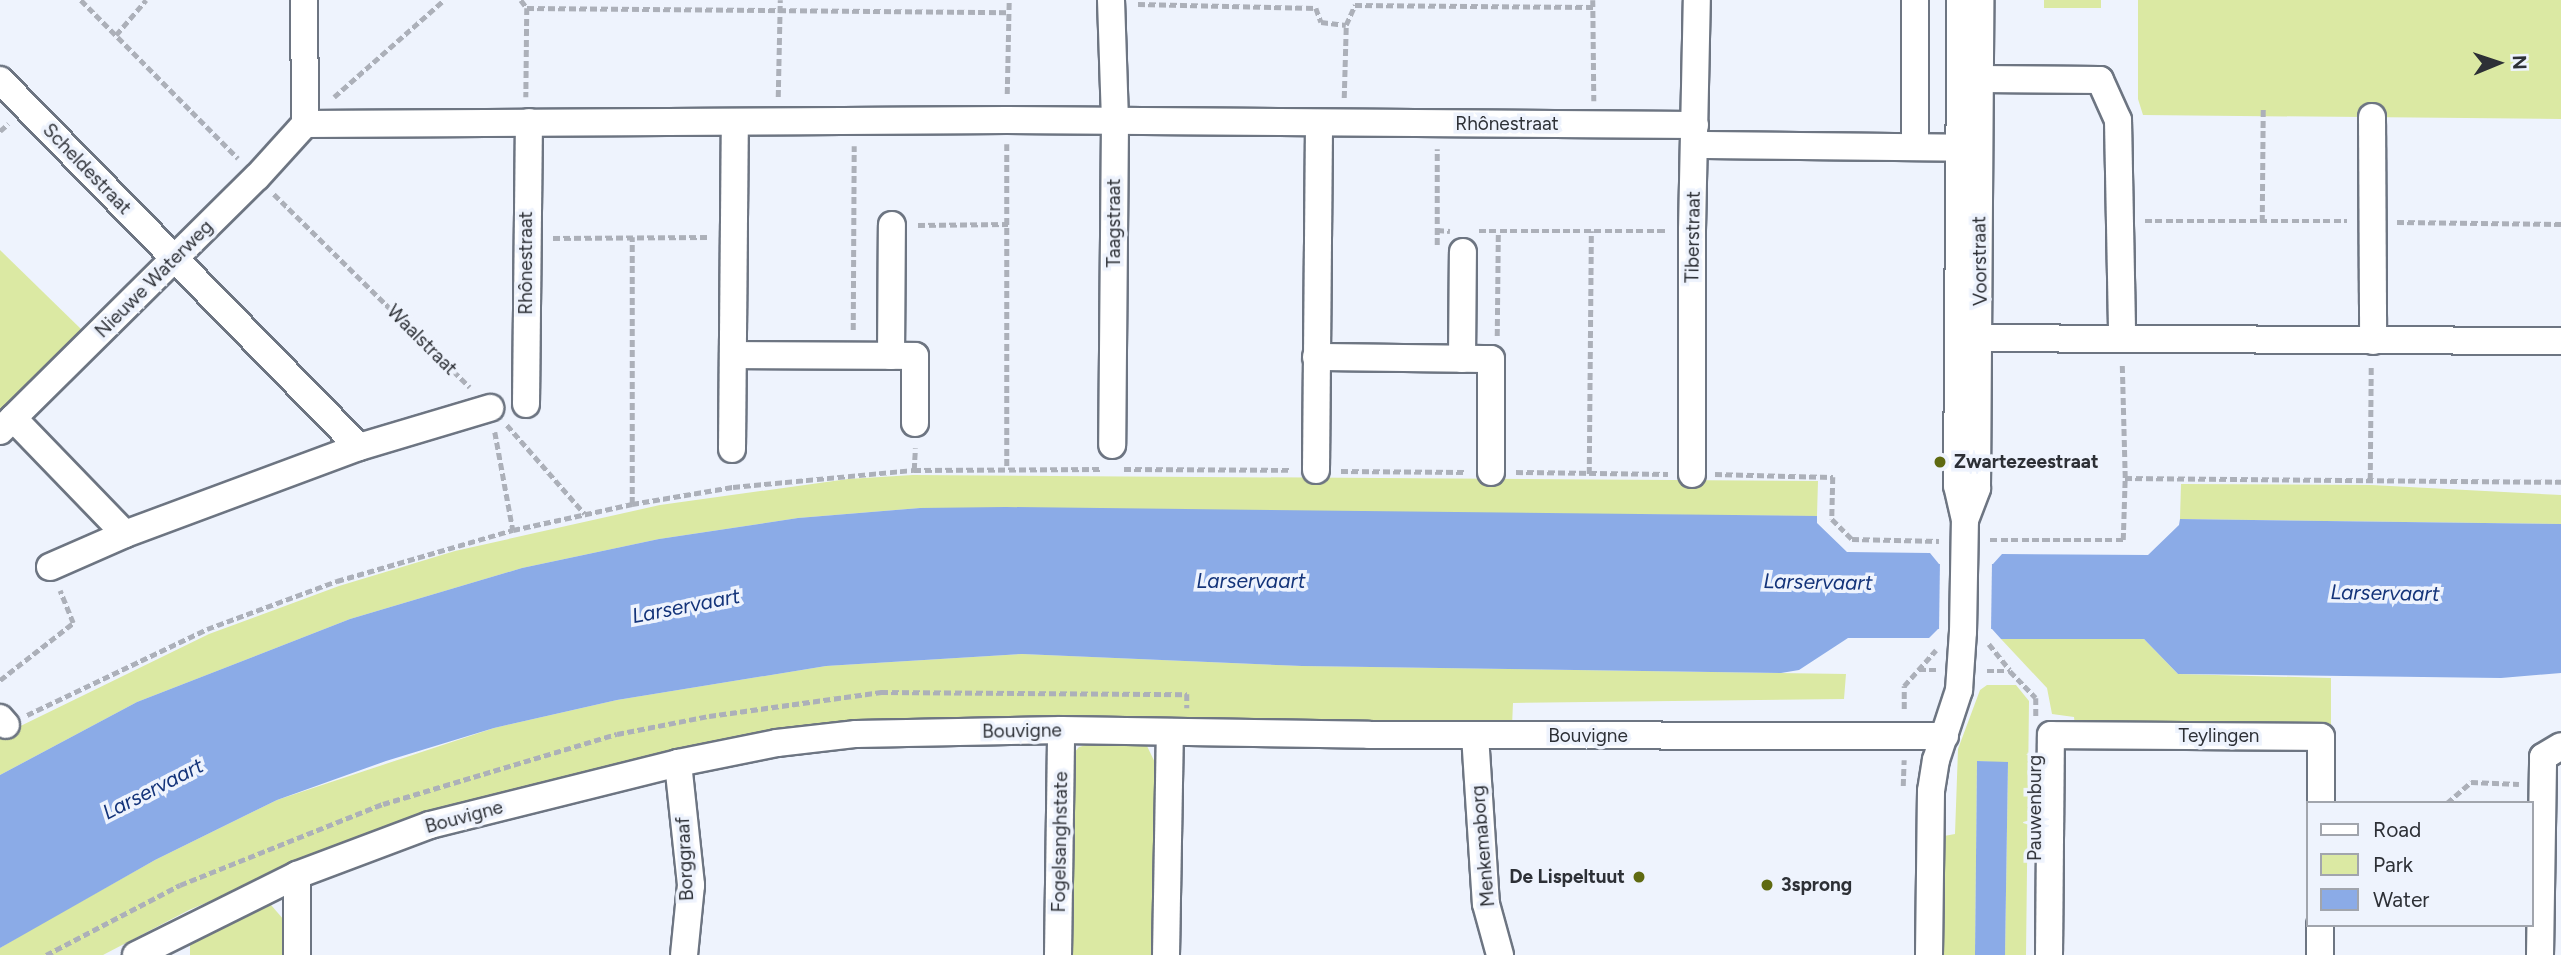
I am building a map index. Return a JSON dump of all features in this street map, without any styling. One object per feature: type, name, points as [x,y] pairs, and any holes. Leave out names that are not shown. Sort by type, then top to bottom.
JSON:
[{"type":"street","points":[[304,0],[305,124]]},
{"type":"street","name":"Tiberstraat","points":[[1692,474],[1692,230],[1697,0]]},
{"type":"street","points":[[1914,147],[1915,0]]},
{"type":"street","name":"Voorstraat","points":[[1960,0],[1968,148],[1969,338],[1977,488],[1964,540]]},
{"type":"street","name":"Voorstraat","points":[[1968,148],[1980,79],[1980,0]]},
{"type":"street","name":"Taagstraat","points":[[1111,2],[1115,122],[1112,445]]},
{"type":"street","points":[[1980,79],[2100,80],[2118,120],[2122,338]]},
{"type":"street","name":"Scheldestraat","points":[[0,80],[174,259]]},
{"type":"street","points":[[2372,117],[2373,341]]},
{"type":"street","name":"Rhônestraat","points":[[305,124],[1007,120],[1595,125],[1695,135],[1968,148]]},
{"type":"street","name":"Rhônestraat","points":[[526,404],[527,122]]},
{"type":"street","points":[[732,449],[735,122]]},
{"type":"street","points":[[1316,470],[1316,358],[1331,123]]},
{"type":"street","name":"Nieuwe Waterweg","points":[[6,424],[257,177],[305,124]]},
{"type":"street","points":[[891,356],[892,225]]},
{"type":"street","points":[[1462,359],[1466,238]]},
{"type":"street","points":[[174,259],[359,447]]},
{"type":"street","points":[[1969,338],[2561,341]]},
{"type":"street","points":[[733,355],[915,356],[915,423]]},
{"type":"street","points":[[1316,358],[1491,359],[1491,472]]},
{"type":"street","points":[[50,567],[125,534],[359,447],[497,414]]},
{"type":"street","points":[[6,424],[125,534]]},
{"type":"street","points":[[1929,955],[1931,791],[1936,760],[1974,635],[1964,540]]},
{"type":"street","name":"Teylingen","points":[[2044,729],[2320,737],[2321,801]]},
{"type":"street","name":"Pauwenburg","points":[[2044,729],[2049,955]]},
{"type":"street","name":"Bouvigne","points":[[136,955],[181,943],[298,875],[430,824],[678,763],[777,743],[856,734],[1061,730],[1170,733],[1945,736]]},
{"type":"street","name":"Fogelsanghstate","points":[[1058,955],[1061,730]]},
{"type":"street","points":[[1166,955],[1170,733]]},
{"type":"street","name":"Menkemaborg","points":[[1475,735],[1486,904],[1500,955]]},
{"type":"street","points":[[2540,955],[2543,757],[2561,746]]},
{"type":"street","name":"Borggraaf","points":[[678,763],[691,885],[684,955]]},
{"type":"street","points":[[297,955],[298,875]]},
{"type":"street","points":[[2320,927],[2320,955]]},
{"type":"path","name":"Waalstraat","points":[[81,0],[497,414],[585,514]]},
{"type":"path","points":[[116,35],[146,0]]},
{"type":"path","points":[[305,124],[444,0]]},
{"type":"path","points":[[522,0],[527,8],[527,122]]},
{"type":"path","points":[[777,122],[780,0]]},
{"type":"path","points":[[1007,468],[1009,0]]},
{"type":"path","points":[[1593,0],[1595,125]]},
{"type":"path","points":[[1111,2],[1316,8],[1321,22],[1346,25]]},
{"type":"path","points":[[1331,123],[1346,25],[1355,3],[1593,8]]},
{"type":"path","points":[[527,8],[1009,12]]},
{"type":"path","points":[[2262,222],[2263,109]]},
{"type":"path","points":[[853,356],[854,121]]},
{"type":"path","points":[[2119,220],[2561,224]]},
{"type":"path","points":[[853,225],[1008,224]]},
{"type":"path","points":[[1437,230],[1466,238],[1591,231],[1692,230]]},
{"type":"path","points":[[1589,474],[1591,231]]},
{"type":"path","points":[[632,237],[632,504]]},
{"type":"path","points":[[525,238],[734,237]]},
{"type":"path","points":[[3,722],[207,629],[337,581],[513,530],[632,504],[733,486],[835,476],[914,470],[1007,468],[1833,477],[1832,519],[1852,539],[2123,540],[2125,478],[2122,338]]},
{"type":"path","points":[[2370,480],[2370,372],[2373,341]]},
{"type":"path","points":[[497,414],[513,530]]},
{"type":"path","points":[[2125,478],[2561,482]]},
{"type":"path","points":[[0,680],[73,623],[50,567]]},
{"type":"path","points":[[1974,635],[2036,698],[2044,729]]},
{"type":"path","points":[[1919,670],[2010,671]]},
{"type":"path","points":[[2449,801],[2471,782],[2541,785]]},
{"type":"green space","points":[[2044,0],[2101,0],[2101,8],[2044,8]]},
{"type":"green space","points":[[2138,0],[2561,0],[2561,119],[2143,115],[2138,99]]},
{"type":"green space","points":[[0,250],[82,330],[0,414]]},
{"type":"green space","points":[[913,475],[1818,481],[1817,516],[920,508],[798,518],[659,539],[522,568],[350,619],[137,702],[0,775],[0,736],[209,634],[339,586],[455,551],[660,505],[848,479]]},
{"type":"green space","points":[[2181,484],[2371,485],[2561,495],[2561,524],[2180,519]]},
{"type":"green space","points":[[2001,639],[2144,639],[2178,674],[2331,678],[2331,730],[2075,727],[2074,717],[2052,714],[2047,688]]},
{"type":"green space","points":[[1022,654],[1302,666],[1846,674],[1844,699],[1513,703],[1512,726],[1006,717],[888,723],[661,754],[462,802],[356,840],[189,910],[103,955],[0,955],[0,948],[155,860],[277,800],[494,728],[617,700],[826,666]]},
{"type":"green space","points":[[1987,685],[2016,685],[2029,701],[2026,955],[2005,955],[2008,763],[1977,761],[1975,955],[1943,955],[1944,836],[1955,834],[1958,749],[1980,690]]},
{"type":"green space","points":[[1093,743],[1137,743],[1147,746],[1160,773],[1158,955],[1068,955],[1073,754],[1079,747]]},
{"type":"green space","points":[[271,905],[284,920],[283,955],[190,955],[190,940]]},
{"type":"water","name":"Larservaart","points":[[920,508],[1817,516],[1817,523],[1847,552],[1930,553],[1939,564],[1993,564],[2002,554],[2148,555],[2179,525],[2180,519],[2561,524],[2561,673],[2501,678],[2178,674],[2144,639],[2001,639],[1992,629],[1938,629],[1929,638],[1848,638],[1799,670],[1781,673],[1302,666],[1022,654],[826,666],[617,700],[494,728],[386,761],[277,800],[155,860],[0,948],[0,775],[137,702],[350,619],[522,568],[659,539],[798,518]]},
{"type":"water","points":[[1977,761],[2008,762],[2005,955],[1975,955]]},
{"type":"pier","points":[[1940,560],[1992,561],[1991,632],[1939,632]]},
{"type":"place","name":"Zwartezeestraat","points":[[1940,462]]},
{"type":"place","name":"De Lispeltuut","points":[[1639,877]]},
{"type":"place","name":"3sprong","points":[[1767,885]]}]
